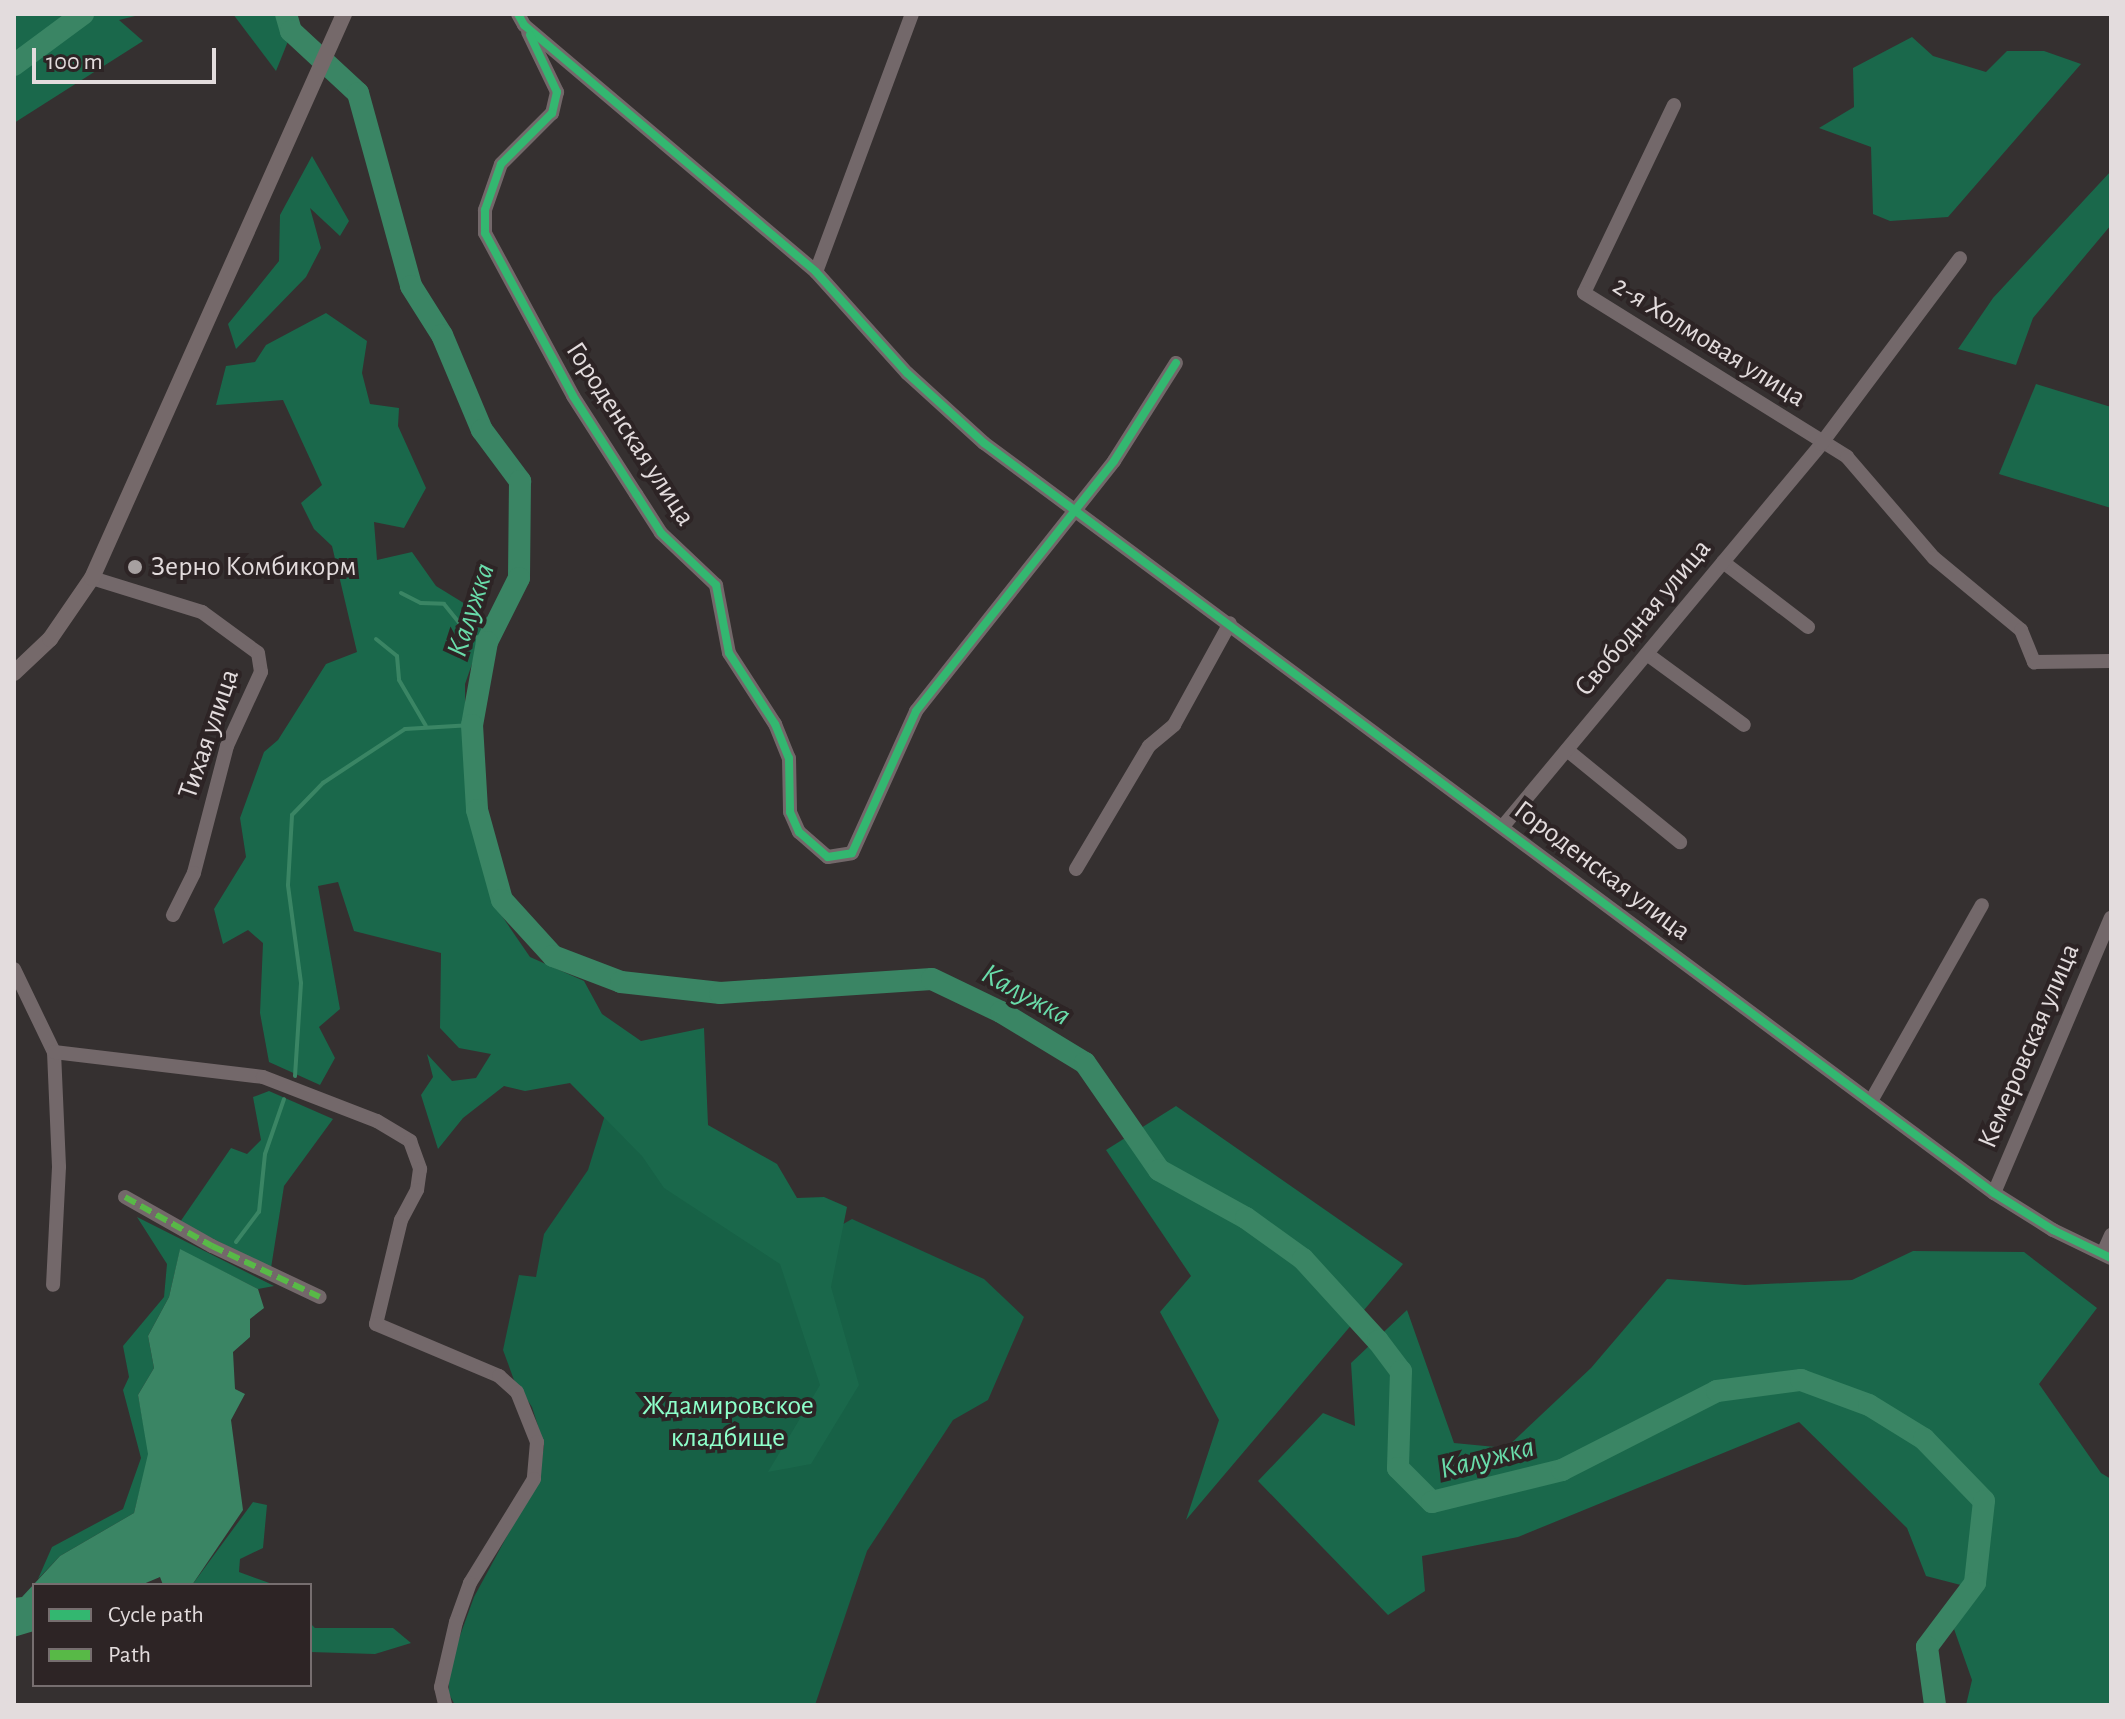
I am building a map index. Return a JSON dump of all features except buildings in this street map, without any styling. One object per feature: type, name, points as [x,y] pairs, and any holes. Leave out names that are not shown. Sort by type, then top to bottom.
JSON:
[{"type":"main road","points":[[14,673],[50,639],[92,578],[344,14]]},
{"type":"street","points":[[816,272],[912,14]]},
{"type":"street","name":"Городенская улица","points":[[521,20],[816,272],[907,373],[984,443],[1504,825],[1994,1193],[2053,1230],[2107,1256]]},
{"type":"street","name":"Городенская улица","points":[[521,20],[557,92],[552,113],[501,164],[485,210],[485,233],[573,396],[661,533],[716,585],[729,653],[775,724],[789,758],[790,812],[817,851],[837,858],[852,853],[916,711],[1074,507],[1114,461],[1176,363]]},
{"type":"street","name":"2-я Холмовая улица","points":[[1674,105],[1584,293],[1821,444]]},
{"type":"street","name":"Свободная улица","points":[[1504,825],[1821,444],[1960,258]]},
{"type":"street","points":[[1821,444],[1847,457],[1934,558],[2021,630],[2034,662],[2111,661]]},
{"type":"street","points":[[1723,562],[1808,627]]},
{"type":"street","name":"Тихая улица","points":[[92,578],[202,612],[258,653],[261,672],[227,746],[194,873],[173,915]]},
{"type":"street","points":[[1076,869],[1149,746],[1174,725],[1230,623]]},
{"type":"street","points":[[1647,654],[1744,725]]},
{"type":"street","points":[[1567,750],[1680,842]]},
{"type":"street","points":[[1871,1101],[1982,905]]},
{"type":"street","name":"Кемеровская улица","points":[[1994,1193],[2111,918]]},
{"type":"street","points":[[14,969],[54,1052],[59,1167],[53,1285]]},
{"type":"street","points":[[54,1052],[263,1077],[377,1121],[410,1141],[420,1169],[417,1190],[401,1220],[376,1324],[499,1376],[517,1392],[537,1442],[534,1479],[470,1583],[441,1687],[445,1705]]},
{"type":"street","points":[[125,1197],[212,1246],[320,1297]]},
{"type":"street","points":[[2107,1256],[2111,1235]]},
{"type":"green space","name":"Ждамировское кладбище","points":[[605,1115],[798,1250],[852,1219],[984,1279],[1024,1317],[988,1400],[953,1420],[867,1551],[815,1705],[455,1705],[449,1694],[449,1666],[474,1597],[540,1475],[544,1445],[532,1407],[514,1380],[503,1350],[519,1275],[536,1277],[544,1234],[588,1170]]},
{"type":"shaded area","points":[[14,14],[143,14],[119,20],[143,41],[14,123]]},
{"type":"shaded area","points":[[233,14],[299,14],[276,71]]},
{"type":"shaded area","points":[[1912,37],[1933,56],[1986,72],[2007,51],[2044,51],[2081,64],[1948,217],[1890,221],[1873,214],[1871,147],[1819,128],[1854,107],[1853,68]]},
{"type":"shaded area","points":[[312,156],[349,221],[340,236],[310,208],[321,248],[306,277],[236,349],[228,324],[279,261],[280,215]]},
{"type":"shaded area","points":[[2111,171],[2111,225],[2033,318],[2016,365],[1958,349],[1993,298]]},
{"type":"shaded area","points":[[326,313],[367,341],[362,373],[370,404],[399,408],[398,426],[426,488],[404,528],[374,522],[377,560],[412,552],[436,586],[488,618],[465,684],[466,780],[493,903],[530,957],[584,981],[602,1014],[641,1041],[704,1028],[708,1125],[777,1164],[797,1198],[824,1197],[847,1207],[831,1287],[859,1385],[811,1464],[768,1472],[820,1385],[780,1264],[664,1188],[642,1156],[570,1083],[525,1091],[504,1086],[463,1118],[438,1149],[421,1095],[433,1077],[427,1054],[452,1081],[476,1078],[491,1054],[459,1048],[440,1028],[441,953],[354,931],[338,882],[318,886],[340,1009],[319,1027],[335,1058],[320,1085],[269,1062],[260,1013],[263,943],[248,930],[223,944],[214,909],[246,857],[240,818],[264,752],[278,740],[326,664],[357,652],[332,546],[314,529],[301,503],[322,485],[283,400],[216,405],[226,366],[255,362],[266,345]]},
{"type":"shaded area","points":[[2036,384],[2111,407],[2111,508],[1999,474]]},
{"type":"shaded area","points":[[269,1091],[333,1119],[284,1186],[271,1268],[180,1222],[231,1148],[247,1154],[261,1140],[253,1097]]},
{"type":"shaded area","points":[[1176,1106],[1403,1264],[1186,1520],[1219,1420],[1160,1312],[1191,1276],[1106,1150]]},
{"type":"shaded area","points":[[137,1217],[274,1286],[258,1289],[180,1250],[169,1297],[148,1336],[154,1368],[138,1395],[149,1454],[134,1513],[60,1556],[38,1579],[52,1547],[123,1509],[141,1458],[123,1390],[129,1377],[123,1346],[164,1297],[167,1264]]},
{"type":"shaded area","points":[[180,1249],[258,1289],[264,1308],[250,1319],[250,1337],[233,1352],[235,1389],[245,1394],[231,1420],[243,1510],[193,1583],[162,1583],[160,1577],[146,1583],[35,1583],[60,1556],[134,1513],[148,1454],[138,1395],[154,1368],[148,1336],[169,1297]]},
{"type":"shaded area","points":[[1913,1251],[2024,1252],[2097,1308],[2039,1384],[2101,1473],[2111,1479],[2111,1705],[1966,1705],[1972,1680],[1954,1629],[1980,1590],[1926,1576],[1907,1528],[1799,1422],[1518,1537],[1422,1556],[1425,1591],[1388,1615],[1258,1481],[1323,1413],[1355,1426],[1351,1363],[1407,1310],[1454,1443],[1506,1448],[1591,1368],[1667,1279],[1745,1285],[1852,1280]]},
{"type":"shaded area","points":[[253,1502],[267,1505],[263,1548],[240,1559],[239,1572],[269,1583],[193,1583]]},
{"type":"shaded area","points":[[32,1586],[32,1632],[14,1637],[14,1598],[22,1597]]},
{"type":"shaded area","points":[[312,1625],[315,1628],[393,1628],[411,1643],[375,1654],[312,1652]]},
{"type":"waterway","name":"Калужка","points":[[14,65],[83,14]]},
{"type":"waterway","name":"Калужка","points":[[286,14],[291,31],[358,93],[411,286],[442,335],[482,430],[520,481],[519,578],[487,642],[472,725],[477,810],[502,900],[553,956],[621,982],[720,993],[932,979],[1001,1012],[1085,1063],[1159,1170],[1246,1218],[1303,1259],[1378,1341],[1401,1371],[1398,1468],[1432,1502],[1562,1470],[1717,1391],[1801,1380],[1869,1405],[1924,1439],[1984,1501],[1975,1583],[1927,1647],[1935,1705]]},
{"type":"waterway","points":[[401,593],[421,603],[444,604],[467,632],[487,642]]},
{"type":"waterway","points":[[376,639],[397,656],[399,680],[426,726]]},
{"type":"waterway","points":[[295,1076],[301,983],[288,885],[292,815],[323,783],[405,729],[472,725]]},
{"type":"waterway","points":[[236,1242],[259,1212],[265,1154],[284,1099]]},
{"type":"marked path","points":[[125,1197],[212,1246],[320,1297]]},
{"type":"cycle path","points":[[518,14],[524,25],[816,272],[907,373],[984,443],[1994,1193],[2053,1230],[2111,1258]]},
{"type":"cycle path","points":[[530,35],[557,92],[552,113],[501,164],[485,210],[485,233],[573,396],[661,533],[716,585],[729,653],[775,724],[789,758],[790,812],[799,832],[828,857],[852,853],[916,711],[1114,461],[1176,363]]},
{"type":"place","name":"Зерно Комбикорм","points":[[135,567]]}]
